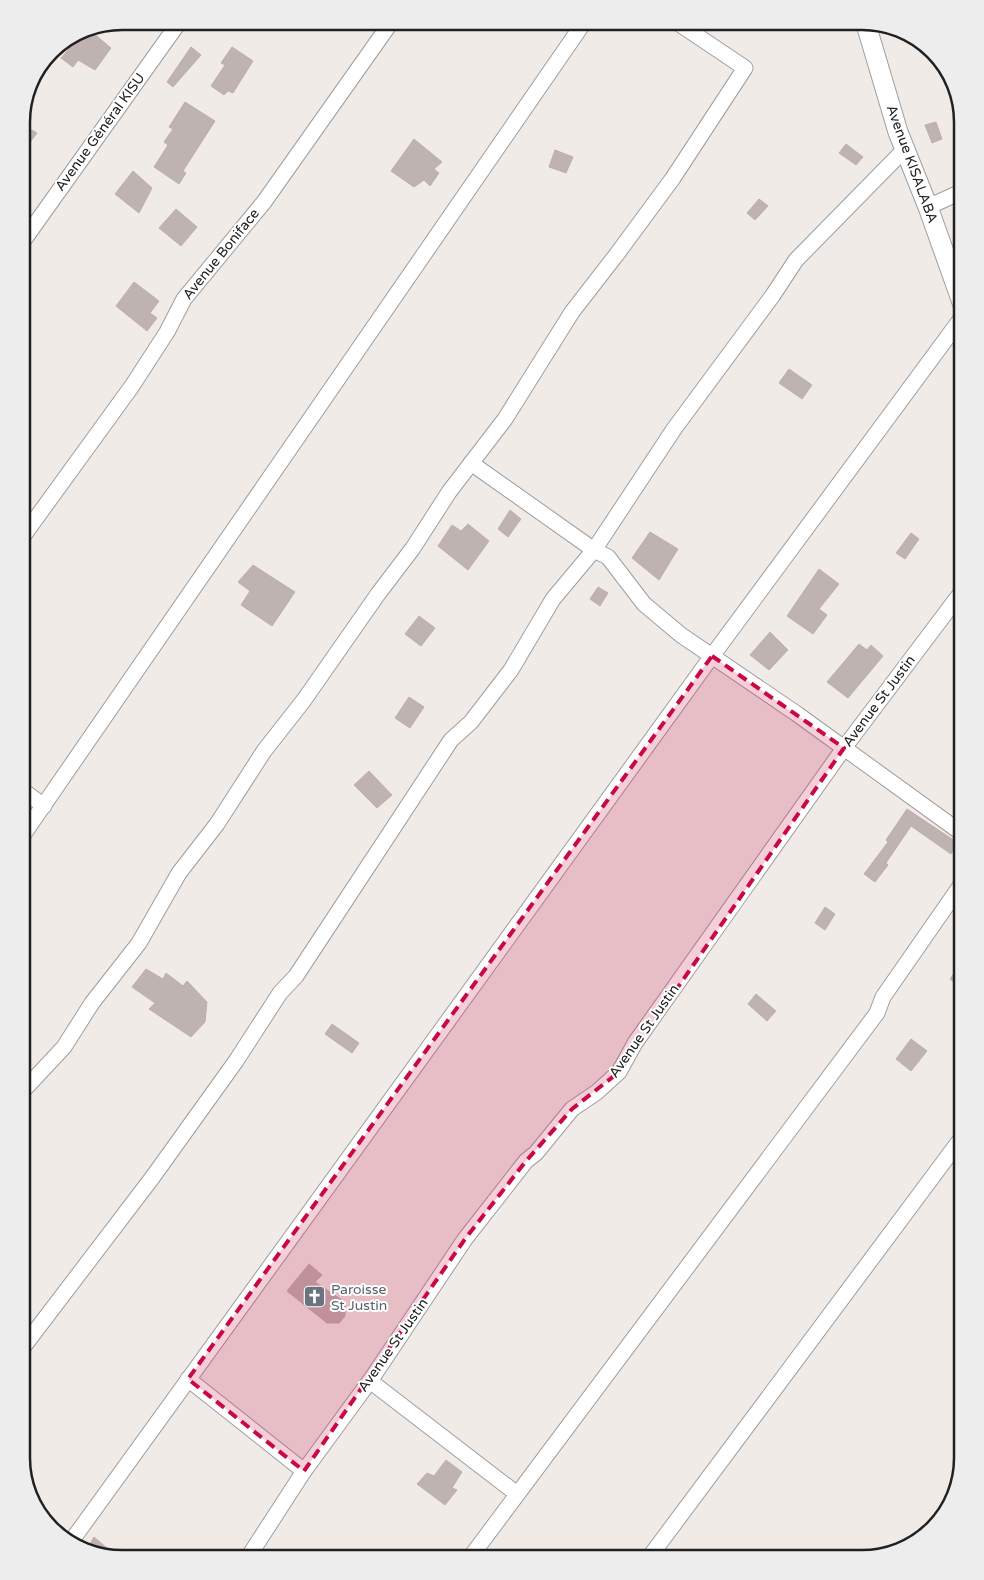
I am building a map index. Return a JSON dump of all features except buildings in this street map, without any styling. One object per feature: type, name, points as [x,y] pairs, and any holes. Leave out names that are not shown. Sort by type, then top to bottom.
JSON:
[{"type":"street","name":"Avenue Général KISU","points":[[30,231],[174,30]]},
{"type":"street","name":"Avenue Boniface","points":[[30,527],[132,386],[167,332],[184,299],[264,202],[386,30]]},
{"type":"street","points":[[30,825],[579,30]]},
{"type":"street","points":[[30,1083],[75,1033],[92,1003],[139,943],[179,873],[216,824],[264,751],[304,700],[505,419],[572,312],[673,178],[745,68],[689,30]]},
{"type":"street","name":"Avenue KISALABA","points":[[867,30],[904,149],[928,207],[954,280]]},
{"type":"street","points":[[30,1338],[152,1178],[236,1061],[280,993],[296,976],[450,740],[471,722],[511,670],[553,599],[594,550],[674,429],[773,296],[796,260],[904,149]]},
{"type":"street","points":[[928,207],[954,195]]},
{"type":"street","points":[[75,1536],[712,656],[954,328]]},
{"type":"street","points":[[472,463],[594,550],[608,557],[644,604],[682,635],[954,827]]},
{"type":"street","name":"Avenue St Justin","points":[[253,1550],[304,1471],[370,1381],[465,1240],[526,1161],[536,1152],[572,1108],[597,1092],[619,1072],[635,1044],[844,748],[954,602]]},
{"type":"street","points":[[30,795],[44,806]]},
{"type":"street","points":[[476,1550],[877,1013],[883,997],[954,895]]},
{"type":"street","points":[[655,1550],[954,1148]]},
{"type":"street","points":[[188,1379],[304,1471]]},
{"type":"street","points":[[370,1381],[517,1494]]},
{"type":"highlighted area","points":[[712,656],[844,748],[619,1072],[572,1109],[526,1161],[465,1239],[304,1471],[188,1379]]},
{"type":"place","name":"Paroisse St Justin","points":[[315,1297]]}]
